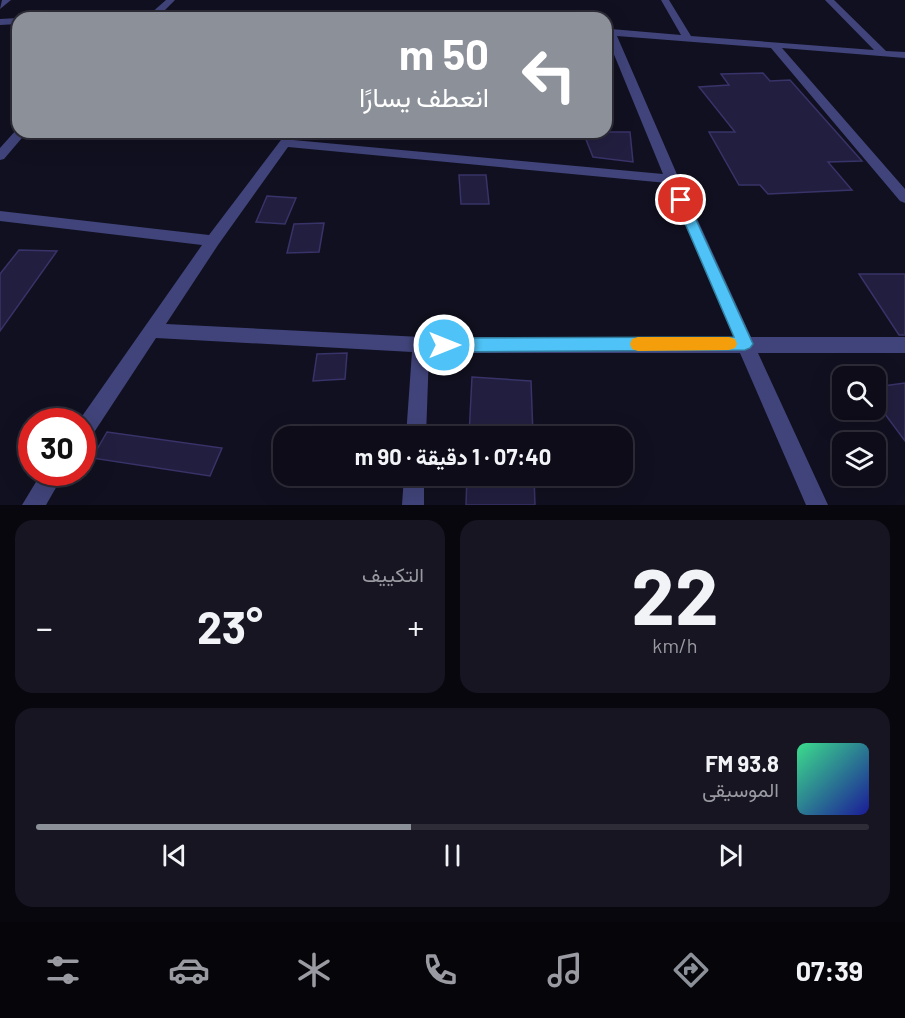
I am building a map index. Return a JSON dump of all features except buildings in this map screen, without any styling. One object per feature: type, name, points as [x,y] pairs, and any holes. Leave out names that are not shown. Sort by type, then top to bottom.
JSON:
[{"type":"street","points":[[0,6],[7,0]]},
{"type":"street","points":[[158,12],[171,0]]},
{"type":"street","points":[[665,0],[688,39]]},
{"type":"street","points":[[829,0],[884,54]]},
{"type":"street","points":[[612,32],[905,55]]},
{"type":"street","points":[[612,39],[817,505]]},
{"type":"street","points":[[775,46],[905,198]]},
{"type":"street","points":[[0,156],[16,138]]},
{"type":"street","points":[[96,413],[213,242],[288,138]]},
{"type":"street","points":[[298,138],[672,179]]},
{"type":"street","points":[[0,216],[213,242]]},
{"type":"street","points":[[153,331],[421,345],[905,345]]},
{"type":"street","points":[[417,426],[421,345]]},
{"type":"street","points":[[33,505],[46,486]]},
{"type":"street","points":[[413,505],[414,486]]},
{"type":"slow traffic","points":[[638,344],[729,344]]},
{"type":"route","points":[[444,345],[745,344],[681,200]]}]
